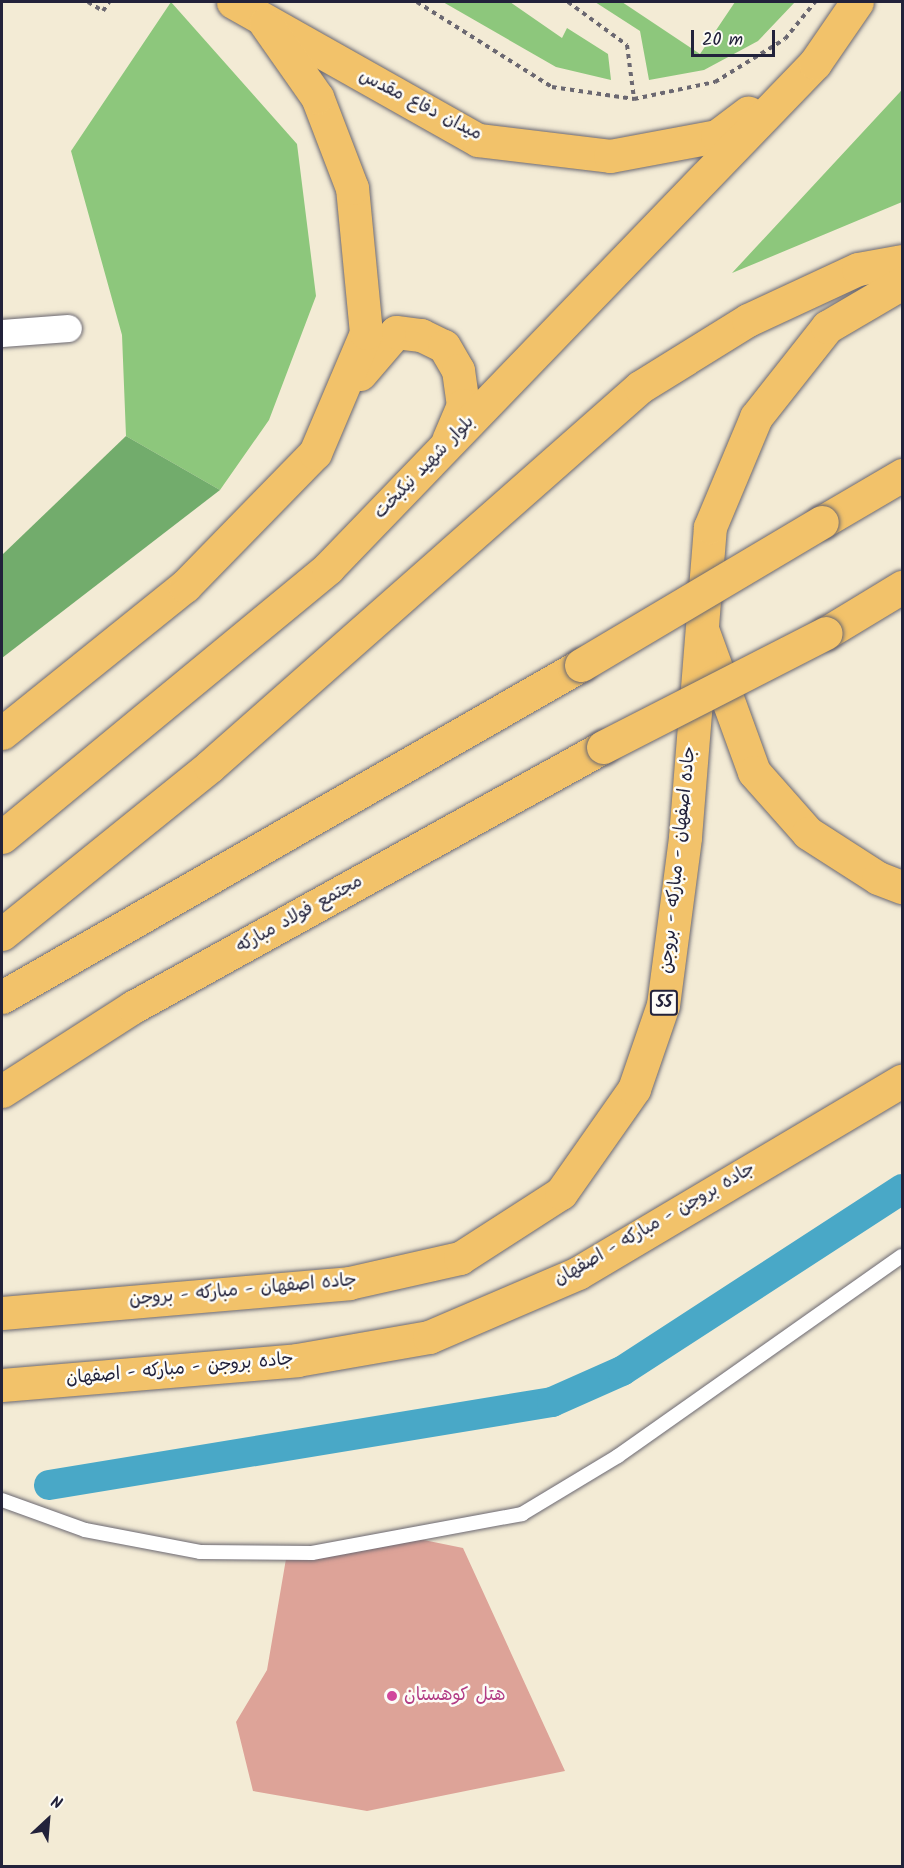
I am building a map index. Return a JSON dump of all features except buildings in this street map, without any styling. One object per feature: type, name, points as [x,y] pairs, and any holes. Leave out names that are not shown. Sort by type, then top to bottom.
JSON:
[{"type":"main road","name":"میدان دفاع مقدس","points":[[233,2],[265,23],[478,140],[610,156],[717,136],[815,63]]},
{"type":"main road","points":[[815,63],[855,2]]},
{"type":"main road","points":[[2,733],[185,586],[315,453],[338,404],[366,333],[352,188],[317,97],[265,23]]},
{"type":"main road","name":"بلوار شهید نیکبخت","points":[[2,837],[328,568],[815,63]]},
{"type":"main road","points":[[2,934],[210,766],[640,387],[748,320],[858,269],[903,261]]},
{"type":"main road","name":"جاده اصفهان - مبارکه - بروجن","points":[[2,1313],[349,1283],[460,1258],[561,1193],[634,1089],[663,1005],[702,629],[710,527],[756,417],[827,327],[903,283]]},
{"type":"main road","points":[[338,404],[396,332],[421,335],[444,346],[458,370],[463,405],[445,447]]},
{"type":"main road","points":[[2,997],[580,665],[903,475]]},
{"type":"main road","points":[[826,633],[903,587]]},
{"type":"main road","points":[[826,633],[903,605]]},
{"type":"main road","points":[[702,629],[754,772],[808,833],[878,878],[903,887]]},
{"type":"main road","name":"مجتمع فولاد مبارکه","points":[[2,1091],[133,1007],[603,747],[826,633]]},
{"type":"main road","name":"جاده بروجن - مبارکه - اصفهان","points":[[2,1385],[297,1360],[429,1337],[578,1273],[903,1081]]},
{"type":"street","points":[[2,333],[68,328]]},
{"type":"lane","points":[[2,1500],[86,1530],[200,1552],[312,1553],[522,1514],[618,1456],[903,1256]]},
{"type":"path","points":[[88,2],[103,11],[109,2]]},
{"type":"path","points":[[417,2],[552,87],[634,99],[715,82],[785,39],[815,2]]},
{"type":"path","points":[[568,2],[627,45],[634,99]]},
{"type":"green space","points":[[171,2],[297,144],[316,296],[269,420],[220,490],[126,436],[122,335],[71,151]]},
{"type":"green space","points":[[443,2],[510,2],[562,38],[567,28],[608,54],[611,80],[556,67]]},
{"type":"green space","points":[[595,2],[622,2],[700,54],[735,2],[795,2],[758,41],[704,70],[649,80],[640,31]]},
{"type":"green space","points":[[902,89],[902,202],[732,273],[900,92]]},
{"type":"green space","points":[[126,436],[220,490],[2,658],[2,555]]},
{"type":"waterway","points":[[49,1485],[552,1402],[622,1371],[902,1189]]},
{"type":"place","name":"هتل کوهستان","points":[[392,1696]]}]
